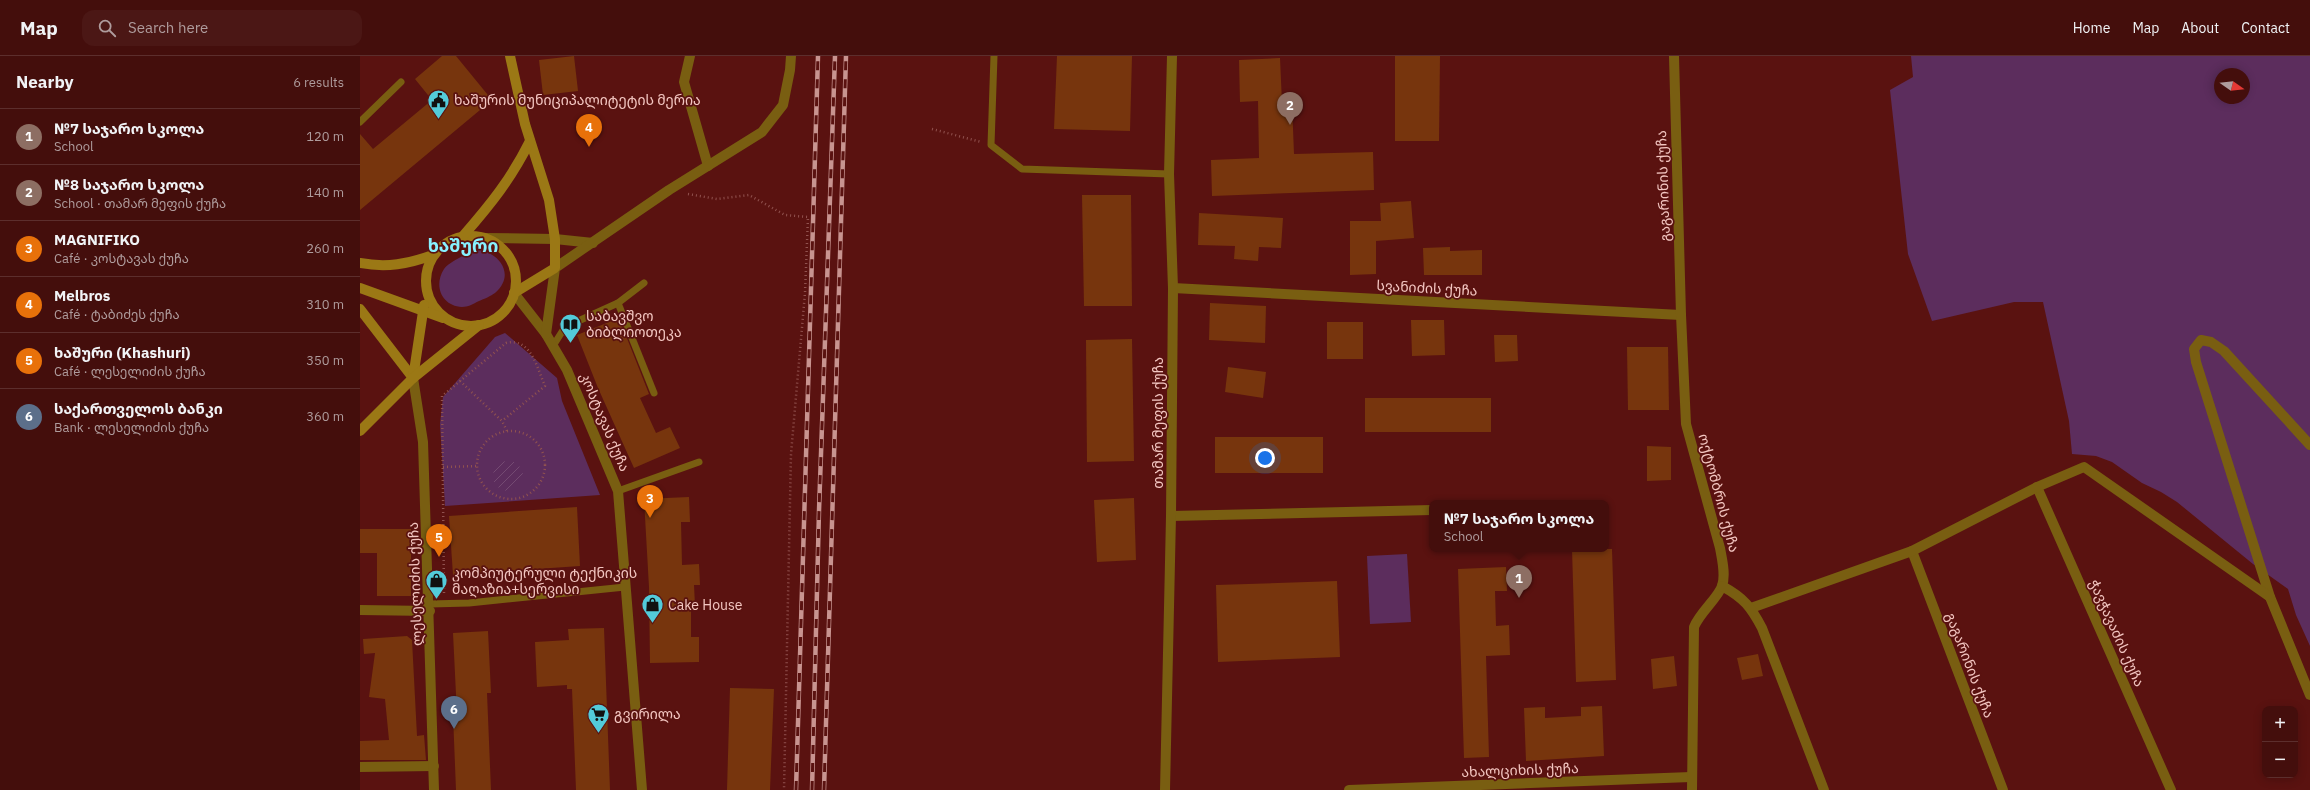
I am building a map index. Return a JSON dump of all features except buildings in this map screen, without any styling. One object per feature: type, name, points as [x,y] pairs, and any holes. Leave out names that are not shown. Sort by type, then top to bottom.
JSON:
[{"type":"main road","points":[[510,56],[530,141],[549,200],[555,239],[555,268],[514,293]]},
{"type":"main road","points":[[360,263],[391,266],[408,264],[433,255],[443,245],[463,236],[498,196],[516,168],[530,141]]},
{"type":"main road","points":[[360,431],[413,378],[479,325],[498,316],[505,310],[514,293],[515,274],[510,258],[500,246],[484,238],[463,236]]},
{"type":"main road","points":[[413,378],[426,290],[426,275],[433,255]]},
{"type":"main road","points":[[360,288],[464,326],[479,325]]},
{"type":"main road","points":[[426,290],[435,308],[445,319]]},
{"type":"main road","points":[[360,309],[413,378]]},
{"type":"street","points":[[690,56],[684,82],[708,166]]},
{"type":"street","points":[[546,334],[555,268],[670,190],[762,132],[782,104],[790,70],[791,56]]},
{"type":"street","name":"თამარ მეფის ქუჩა","points":[[1166,790],[1173,288],[1169,174],[1172,56]]},
{"type":"street","name":"გაგარინის ქუჩა","points":[[1674,56],[1681,315]]},
{"type":"street","points":[[484,238],[555,239],[593,243]]},
{"type":"street","name":"სვანიძის ქუჩა","points":[[1173,288],[1681,315]]},
{"type":"street","name":"კოსტავას ქუჩა","points":[[514,293],[546,334],[567,370],[618,490],[642,790]]},
{"type":"street","name":"ოქტომბრის ქუჩა","points":[[1681,315],[1686,424],[1720,548],[1723,567],[1722,586]]},
{"type":"street","points":[[2310,444],[2224,351],[2211,342],[2201,340],[2194,349],[2196,362],[2270,597],[2310,695]]},
{"type":"street","name":"ლესელიძის ქუჩა","points":[[413,378],[424,442],[430,607],[434,790]]},
{"type":"street","points":[[1751,608],[1912,551],[2037,487],[2084,467],[2270,597]]},
{"type":"street","name":"ჭავჭავაძის ქუჩა","points":[[2037,487],[2171,790]]},
{"type":"street","points":[[1171,516],[1429,510]]},
{"type":"street","name":"გაგარინის ქუჩა","points":[[1912,551],[2003,790]]},
{"type":"street","points":[[1692,790],[1694,627],[1697,619],[1722,586],[1743,599],[1751,608],[1762,628],[1824,790]]},
{"type":"street","points":[[360,610],[430,607]]},
{"type":"street","points":[[360,767],[434,766]]},
{"type":"street","name":"ახალციხის ქუჩა","points":[[1349,790],[1691,778]]},
{"type":"lane","points":[[994,56],[991,145],[1022,170],[1169,174]]},
{"type":"lane","points":[[360,122],[401,82]]},
{"type":"lane","points":[[553,346],[565,327],[618,303],[644,283]]},
{"type":"lane","points":[[618,303],[654,393]]},
{"type":"lane","points":[[618,490],[699,462]]},
{"type":"lane","points":[[430,607],[444,603],[625,587]]},
{"type":"path","points":[[932,129],[991,145]]},
{"type":"path","points":[[670,190],[717,199],[749,196],[785,215],[808,216],[805,293],[791,454],[784,790]]},
{"type":"path","points":[[444,603],[442,396],[506,343],[521,343],[529,349],[545,386],[502,420]]},
{"type":"path","points":[[460,381],[502,420],[507,431]]},
{"type":"path","points":[[507,431],[526,434],[535,441],[542,451],[544,462],[543,474],[538,484],[530,492],[520,498],[508,499],[497,496],[487,489],[480,480],[477,466],[478,457],[482,446],[490,438],[507,431]]},
{"type":"path","points":[[443,467],[477,466]]},
{"type":"shaded area","points":[[1911,56],[2310,56],[2310,646],[2296,615],[2288,589],[2253,564],[2177,502],[2161,492],[2142,483],[2112,462],[2096,456],[2072,454],[2069,421],[2043,302],[2014,302],[1932,321],[1908,254],[1890,90],[1913,77]]},
{"type":"shaded area","points":[[475,249],[491,254],[497,259],[502,265],[504,278],[501,286],[492,295],[468,306],[455,306],[449,303],[441,294],[439,282],[441,275],[450,263]]},
{"type":"shaded area","points":[[505,333],[557,378],[562,401],[600,495],[445,506],[440,424],[443,397],[495,337]]},
{"type":"shaded area","points":[[508,461],[519,465],[523,476],[519,487],[508,491],[497,487],[493,476],[497,465]]},
{"type":"shaded area","points":[[1407,554],[1411,622],[1370,624],[1367,556]]},
{"type":"railway","points":[[796,790],[818,56]]},
{"type":"railway","points":[[812,790],[819,511],[835,56]]},
{"type":"railway","points":[[824,790],[846,56]]},
{"type":"place","name":"ხაშურის მუნიციპალიტეტის მერია","points":[[438,120]]},
{"type":"place","name":"№8 საჯარო სკოლა","points":[[1290,125]]},
{"type":"place","name":"Melbros","points":[[589,147]]},
{"type":"place","name":"საბავშვო ბიბლიოთეკა","points":[[571,344]]},
{"type":"place","name":"MAGNIFIKO","points":[[650,518]]},
{"type":"place","name":"ხაშური (Khashuri)","points":[[439,557]]},
{"type":"place","name":"№7 საჯარო სკოლა","points":[[1519,598]]},
{"type":"place","name":"კომპიუტერული ტექნიკის მაღაზია+სერვისი","points":[[436,600]]},
{"type":"place","name":"Cake House","points":[[652,624]]},
{"type":"place","name":"საქართველოს ბანკი","points":[[454,729]]},
{"type":"place","name":"გვირილა","points":[[598,734]]},
{"type":"district","name":"ხაშური","points":[[463,245]]}]
